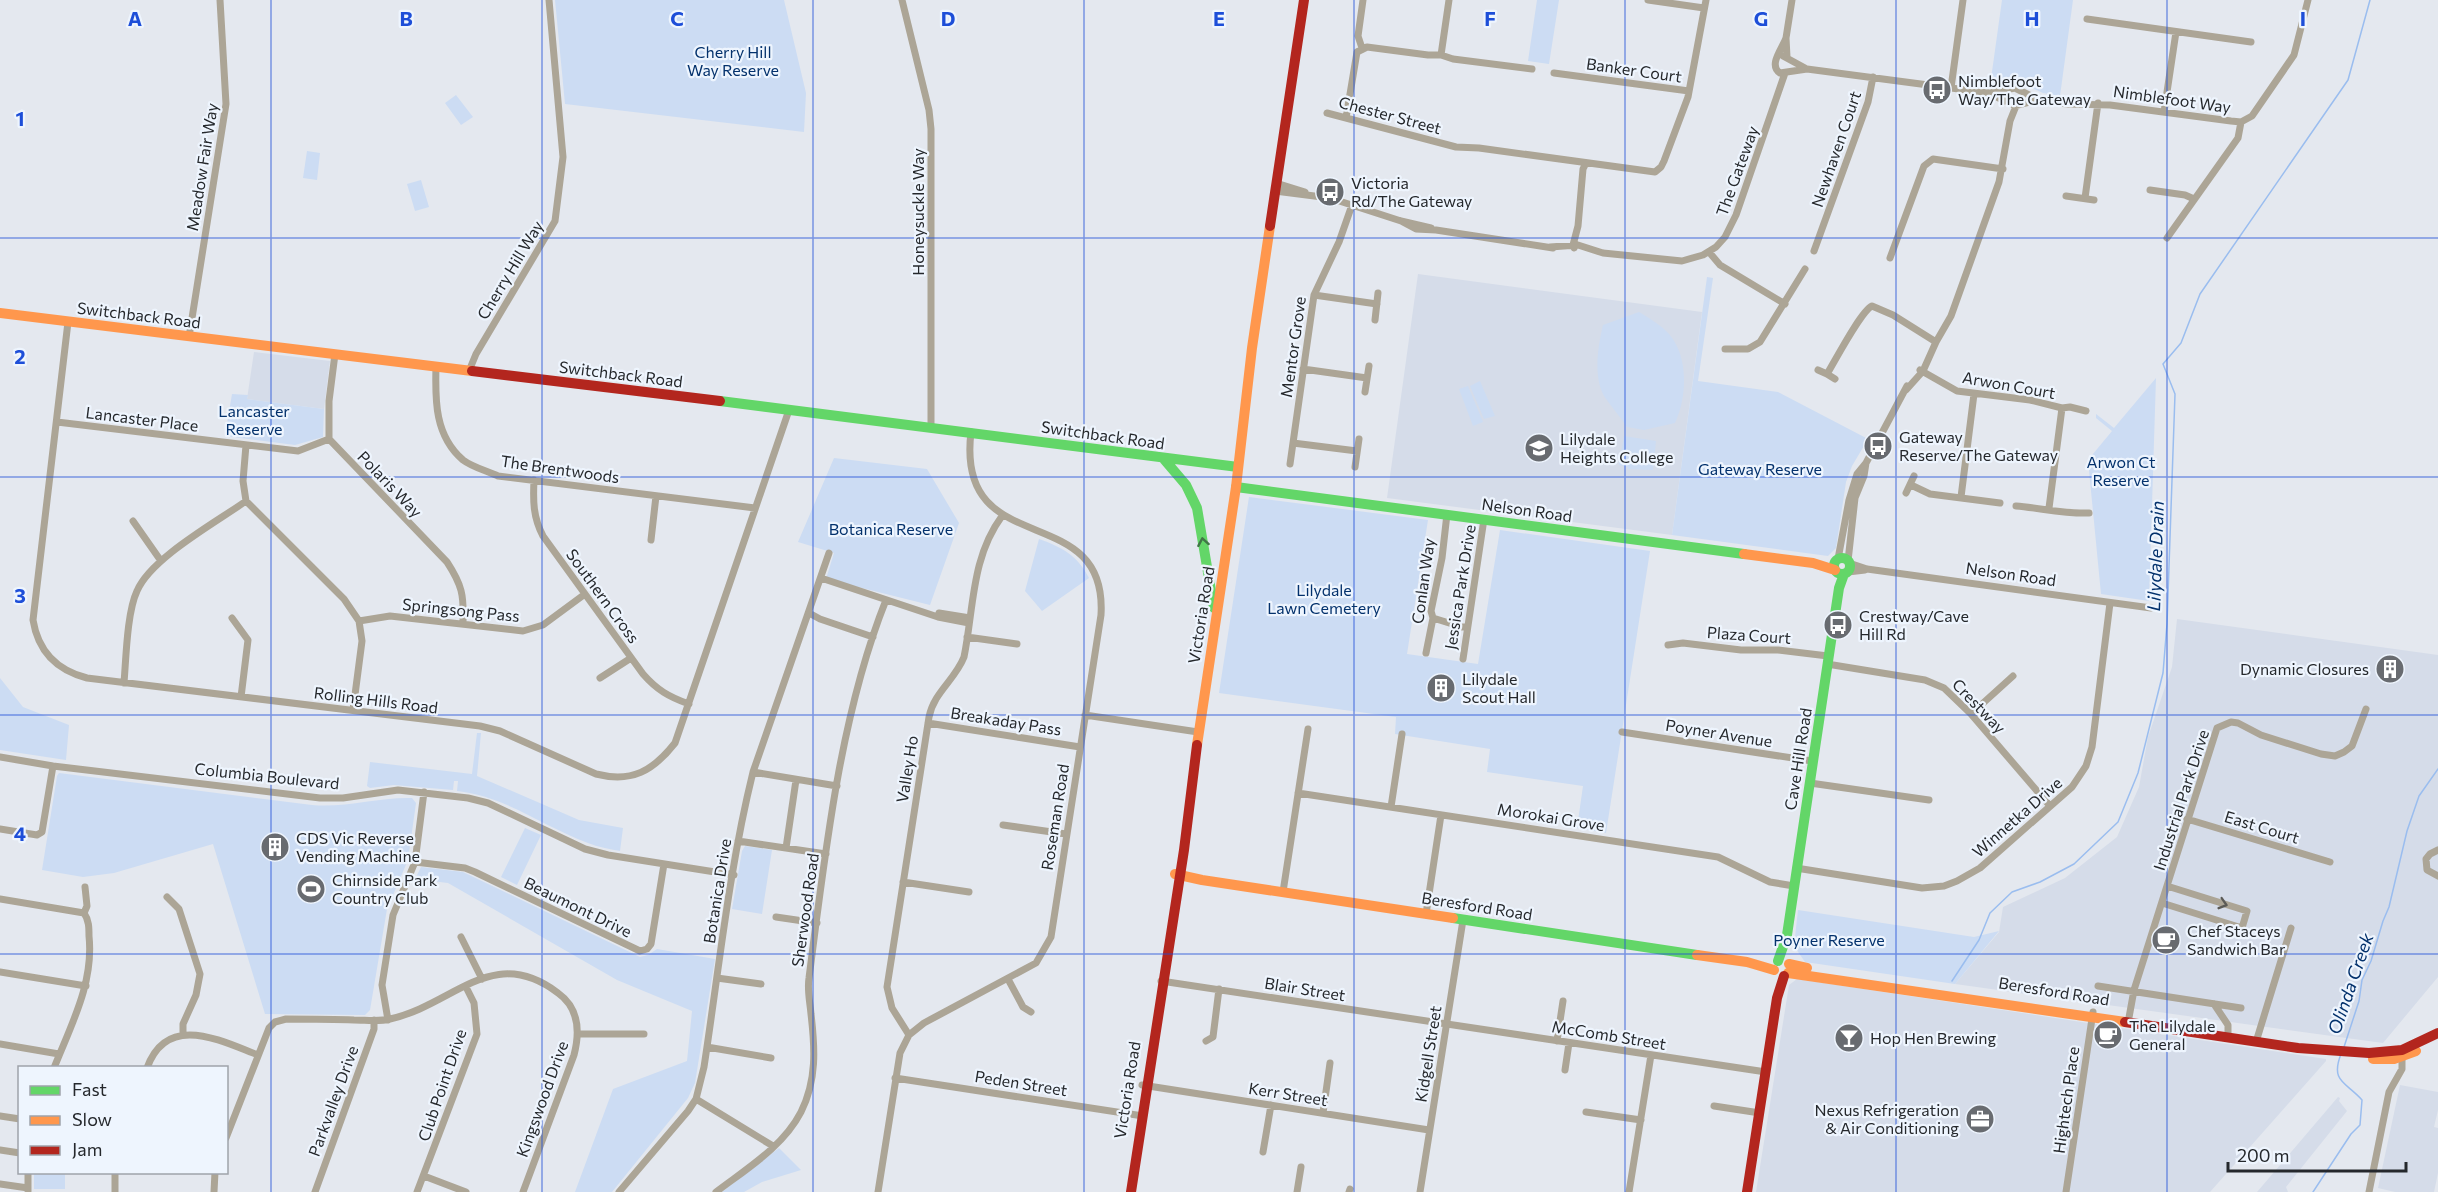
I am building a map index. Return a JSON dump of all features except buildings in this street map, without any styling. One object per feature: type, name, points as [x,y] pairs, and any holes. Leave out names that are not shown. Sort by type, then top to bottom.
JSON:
[{"type":"main road","name":"Victoria Road","points":[[1130,1191],[1236,487],[1245,420],[1246,390],[1279,188],[1306,0]]},
{"type":"main road","name":"Switchback Road","points":[[0,313],[1238,467]]},
{"type":"main road","points":[[1162,458],[1186,484],[1197,508],[1215,621]]},
{"type":"main road","name":"Nelson Road","points":[[1236,487],[1842,567]]},
{"type":"main road","name":"Cave Hill Road","points":[[1747,1192],[1842,567]]},
{"type":"main road","name":"Beresford Road","points":[[1177,876],[1747,962],[1804,974],[2129,1020],[2377,1059],[2419,1048],[2436,1034]]},
{"type":"street","name":"Meadow Fair Way","points":[[189,336],[226,104],[220,0]]},
{"type":"street","name":"Cherry Hill Way","points":[[469,371],[476,354],[555,221],[563,157],[549,0]]},
{"type":"street","name":"Honeysuckle Way","points":[[902,0],[929,110],[931,129],[931,428]]},
{"type":"street","points":[[1362,48],[1358,36],[1363,0]]},
{"type":"street","points":[[1441,55],[1449,0]]},
{"type":"street","points":[[1648,0],[1703,4]]},
{"type":"street","points":[[1784,72],[1791,64],[1785,58],[1792,0]]},
{"type":"street","points":[[1951,88],[1963,0]]},
{"type":"street","name":"Nimblefoot Way","points":[[2022,93],[2039,100],[2067,104],[2098,103],[2241,122],[2252,116],[2289,63],[2297,48],[2308,0]]},
{"type":"street","name":"Chester Street","points":[[1327,113],[1456,147],[1568,160],[1586,166],[1606,166],[1652,172],[1659,170],[1665,161],[1689,91],[1703,4]]},
{"type":"street","points":[[2103,22],[2104,12]]},
{"type":"street","points":[[2087,19],[2252,42]]},
{"type":"street","points":[[2231,39],[2232,30]]},
{"type":"street","points":[[2164,112],[2176,32]]},
{"type":"street","points":[[1362,48],[1441,55],[1454,59],[1532,69]]},
{"type":"street","points":[[1346,118],[1355,57],[1362,48]]},
{"type":"street","points":[[1785,58],[1807,69]]},
{"type":"street","points":[[1785,58],[1774,64],[1784,72],[1807,69],[1989,93],[2009,89],[2018,89],[2022,93],[2010,121],[2003,169],[1946,326],[1934,341],[1922,371],[1906,390],[1857,474],[1851,494],[1842,567]]},
{"type":"street","points":[[1507,76],[1508,66]]},
{"type":"street","name":"The Gateway","points":[[1709,252],[1721,242],[1732,224],[1777,103],[1784,72]]},
{"type":"street","name":"Banker Court","points":[[1554,73],[1689,91]]},
{"type":"street","name":"Banker Court","points":[[1575,85],[1576,76]]},
{"type":"street","name":"Newhaven Court","points":[[1814,251],[1868,102],[1873,77]]},
{"type":"street","points":[[2009,89],[2005,93],[2010,121]]},
{"type":"street","points":[[1989,93],[2006,102],[2018,104]]},
{"type":"street","name":"Nimblefoot Way","points":[[2018,104],[2039,100]]},
{"type":"street","points":[[2085,198],[2098,103]]},
{"type":"street","points":[[2167,238],[2238,138],[2241,122]]},
{"type":"street","points":[[1885,247],[1892,254],[1924,166],[1928,161],[1933,159],[2003,169]]},
{"type":"street","points":[[1575,247],[1586,166]]},
{"type":"street","points":[[1279,188],[1352,205],[1436,230],[1551,248],[1575,247],[1595,254],[1675,262],[1696,258],[1709,252],[1720,265],[1785,304]]},
{"type":"street","points":[[2150,190],[2163,188],[2194,199]]},
{"type":"street","points":[[2067,196],[2094,200]]},
{"type":"street","name":"Mentor Grove","points":[[1290,464],[1314,295],[1339,242],[1352,205]]},
{"type":"street","points":[[2168,221],[2176,226]]},
{"type":"street","name":"Newhaven Court","points":[[1813,227],[1822,230]]},
{"type":"street","points":[[1725,349],[1737,353],[1760,342],[1805,270]]},
{"type":"street","points":[[1375,320],[1378,293]]},
{"type":"street","points":[[1314,295],[1377,304]]},
{"type":"street","points":[[1827,374],[1859,319],[1870,307],[1893,315],[1934,341]]},
{"type":"street","name":"Rolling Hills Road","points":[[68,321],[34,606],[35,632],[46,655],[64,670],[87,678],[491,728],[596,774],[620,777],[645,772],[663,759],[675,743],[789,410]]},
{"type":"street","points":[[329,440],[328,409],[334,354]]},
{"type":"street","points":[[1365,392],[1369,366]]},
{"type":"street","name":"The Brentwoods","points":[[436,367],[438,418],[447,441],[464,461],[498,476],[755,508]]},
{"type":"street","points":[[1303,369],[1367,378]]},
{"type":"street","points":[[1818,370],[1835,379]]},
{"type":"street","name":"Arwon Court","points":[[1922,371],[1953,389],[2086,411]]},
{"type":"street","points":[[1961,496],[1974,394]]},
{"type":"street","name":"Arwon Court","points":[[2049,508],[2062,408]]},
{"type":"street","name":"Lancaster Place","points":[[57,422],[298,451],[329,440]]},
{"type":"street","name":"Roseman Road","points":[[909,1035],[924,1023],[1036,963],[1051,937],[1101,615],[1100,590],[1094,573],[1081,554],[1068,544],[1002,516],[989,504],[974,480],[969,454],[971,432]]},
{"type":"street","points":[[1355,467],[1359,439]]},
{"type":"street","name":"Polaris Way","points":[[329,440],[447,562],[460,582],[464,600],[463,622]]},
{"type":"street","points":[[1293,443],[1357,451]]},
{"type":"street","points":[[246,445],[243,482],[246,501],[344,599],[359,621],[362,641],[353,710]]},
{"type":"street","points":[[1906,493],[1914,476]]},
{"type":"street","name":"Southern Cross","points":[[534,480],[533,505],[536,522],[585,594],[656,689],[689,704]]},
{"type":"street","points":[[1911,485],[1930,494],[2000,502]]},
{"type":"street","points":[[651,540],[656,496]]},
{"type":"street","points":[[124,682],[136,592],[144,578],[161,561],[246,501]]},
{"type":"street","points":[[2016,506],[2089,513]]},
{"type":"street","name":"Conlan Way","points":[[1426,653],[1433,618],[1431,610],[1442,558],[1446,514]]},
{"type":"street","name":"Valley Ho","points":[[909,1035],[892,1008],[887,987],[928,723],[935,699],[961,663],[981,553],[1002,516]]},
{"type":"street","name":"Jessica Park Drive","points":[[1463,659],[1484,519]]},
{"type":"street","points":[[133,521],[161,561]]},
{"type":"street","name":"Botanica Drive","points":[[619,1192],[683,1118],[696,1099],[707,1047],[738,841],[753,772],[829,553]]},
{"type":"street","name":"Nelson Road","points":[[1842,567],[2151,608]]},
{"type":"street","points":[[821,578],[922,611],[970,620]]},
{"type":"street","name":"Springsong Pass","points":[[359,621],[390,616],[523,630],[543,625],[585,594]]},
{"type":"street","name":"Sherwood Road","points":[[716,1192],[773,1146],[790,1129],[801,1112],[812,1081],[815,1045],[808,985],[826,854],[851,707],[886,600]]},
{"type":"street","name":"Winnetka Drive","points":[[1796,868],[1922,888],[1944,886],[1980,868],[2078,781],[2089,759],[2110,603]]},
{"type":"street","points":[[808,613],[873,637]]},
{"type":"street","points":[[232,618],[248,640],[241,697]]},
{"type":"street","points":[[1433,618],[1466,627]]},
{"type":"street","points":[[967,637],[1017,644]]},
{"type":"street","name":"Plaza Court","points":[[1668,645],[1683,643],[1733,650],[1778,650],[1828,660]]},
{"type":"street","points":[[600,678],[631,658]]},
{"type":"street","name":"Crestway","points":[[1828,660],[1925,680],[1944,688],[1971,714],[2050,806]]},
{"type":"street","points":[[1971,714],[2013,676]]},
{"type":"street","name":"Industrial Park Drive","points":[[2129,1020],[2134,990],[2217,728],[2224,724],[2238,723],[2261,735],[2321,754],[2335,756],[2352,746],[2366,709]]},
{"type":"street","points":[[1085,715],[1198,732]]},
{"type":"street","name":"Breakaday Pass","points":[[928,723],[1080,747]]},
{"type":"street","points":[[1283,892],[1308,729]]},
{"type":"street","name":"Poyner Avenue","points":[[1622,732],[1812,760]]},
{"type":"street","points":[[1391,807],[1402,734]]},
{"type":"street","name":"Columbia Boulevard","points":[[0,757],[53,766],[320,798],[343,798],[398,790],[461,796],[488,803],[585,849],[608,855],[734,875]]},
{"type":"street","points":[[0,829],[37,835],[42,832],[53,766]]},
{"type":"street","points":[[753,772],[837,786]]},
{"type":"street","points":[[786,848],[796,780]]},
{"type":"street","points":[[1810,783],[1929,800]]},
{"type":"street","points":[[388,1020],[382,985],[393,915],[415,862],[424,792]]},
{"type":"street","name":"Morokai Grove","points":[[1298,793],[1718,857],[1770,882],[1794,886]]},
{"type":"street","points":[[1426,914],[1441,815]]},
{"type":"street","name":"East Court","points":[[2187,819],[2330,862]]},
{"type":"street","points":[[1003,825],[1066,834]]},
{"type":"street","points":[[738,841],[826,854]]},
{"type":"street","points":[[2438,850],[2426,859],[2426,867],[2430,873],[2438,876]]},
{"type":"street","name":"Beaumont Drive","points":[[415,862],[465,868],[640,951],[647,949],[651,944],[664,864]]},
{"type":"street","points":[[903,882],[969,892]]},
{"type":"street","points":[[2162,903],[2242,928],[2247,911],[2167,886]]},
{"type":"street","points":[[84,913],[87,906],[86,887]]},
{"type":"street","points":[[167,897],[179,909],[200,974],[196,995],[183,1024],[183,1035]]},
{"type":"street","points":[[0,899],[84,913],[88,919],[92,956],[86,986],[55,1066]]},
{"type":"street","points":[[776,917],[817,923]]},
{"type":"street","name":"Kidgell Street","points":[[1420,1192],[1463,920]]},
{"type":"street","points":[[2257,1040],[2290,928]]},
{"type":"street","points":[[461,936],[482,979]]},
{"type":"street","points":[[0,972],[86,986]]},
{"type":"street","name":"Kingswood Drive","points":[[258,1055],[269,1028],[275,1022],[286,1019],[388,1020],[482,979],[505,972],[516,973],[541,982],[561,995],[567,1002],[576,1019],[579,1034],[574,1055],[523,1192]]},
{"type":"street","points":[[717,978],[761,984]]},
{"type":"street","points":[[1008,979],[1023,1007],[1031,1012]]},
{"type":"street","name":"Blair Street","points":[[1161,981],[1447,1024]]},
{"type":"street","points":[[2098,986],[2241,1008]]},
{"type":"street","name":"Club Point Drive","points":[[417,1192],[477,1034],[474,1003],[466,987]]},
{"type":"street","points":[[1206,1041],[1213,1037],[1219,989]]},
{"type":"street","points":[[1557,1041],[1563,1000]]},
{"type":"street","points":[[2214,1004],[2228,1025],[2229,1035]]},
{"type":"street","name":"Hightech Place","points":[[2066,1192],[2092,1015]]},
{"type":"street","name":"Parkvalley Drive","points":[[315,1192],[374,1029],[374,1020]]},
{"type":"street","name":"McComb Street","points":[[1447,1024],[1766,1072]]},
{"type":"street","points":[[148,1066],[156,1052],[165,1043],[183,1035],[201,1034],[258,1055],[228,1133]]},
{"type":"street","points":[[579,1034],[644,1034]]},
{"type":"street","points":[[878,1192],[895,1078],[900,1053],[909,1035]]},
{"type":"street","points":[[1565,1070],[1569,1043]]},
{"type":"street","points":[[0,1044],[59,1054]]},
{"type":"street","points":[[707,1047],[771,1058]]},
{"type":"street","points":[[2369,1192],[2389,1090],[2402,1069],[2400,1054]]},
{"type":"street","points":[[1629,1192],[1651,1055]]},
{"type":"street","points":[[1323,1113],[1330,1063]]},
{"type":"street","name":"Peden Street","points":[[895,1078],[1140,1115]]},
{"type":"street","name":"Kerr Street","points":[[1145,1086],[1429,1130]]},
{"type":"street","points":[[696,1099],[773,1146]]},
{"type":"street","points":[[1263,1152],[1271,1105]]},
{"type":"street","points":[[1714,1106],[1760,1113]]},
{"type":"street","points":[[1586,1112],[1641,1120]]},
{"type":"street","points":[[0,1116],[18,1119]]},
{"type":"street","points":[[0,1150],[18,1153]]},
{"type":"street","points":[[1297,1192],[1301,1167]]},
{"type":"street","points":[[0,1184],[28,1190],[28,1174]]},
{"type":"street","points":[[115,1174],[115,1192]]},
{"type":"street","points":[[214,1192],[215,1174]]},
{"type":"street","points":[[424,1176],[466,1192]]},
{"type":"shaded area","name":"Lilydale Heights College","points":[[1418,274],[1702,312],[1672,535],[1387,498]]},
{"type":"shaded area","points":[[254,352],[330,361],[324,409],[247,399]]},
{"type":"shaded area","points":[[2177,619],[2438,655],[2438,977],[2383,1043],[1955,984],[1999,932],[2003,907],[2065,878],[2117,837],[2139,787],[2148,737],[2172,667]]},
{"type":"shaded area","points":[[1797,979],[2326,1059],[2326,1061],[2210,1192],[1756,1192],[1789,985]]},
{"type":"shaded area","points":[[2400,1085],[2438,1092],[2438,1110],[2434,1127],[2438,1128],[2438,1173],[2434,1192],[2395,1192],[2378,1188]]},
{"type":"shaded area","points":[[2338,1097],[2347,1111],[2286,1187],[2288,1192],[2257,1192]]},
{"type":"green space","name":"Cherry Hill Way Reserve","points":[[555,0],[784,0],[806,93],[804,132],[565,104]]},
{"type":"green space","points":[[1537,0],[1559,0],[1549,64],[1528,61]]},
{"type":"green space","points":[[2002,0],[2073,0],[2060,96],[2043,93],[2015,80],[1990,86]]},
{"type":"green space","points":[[456,95],[473,117],[461,125],[445,103]]},
{"type":"green space","points":[[307,151],[320,153],[317,180],[303,178]]},
{"type":"green space","points":[[421,180],[429,207],[415,211],[407,184]]},
{"type":"green space","name":"Gateway Reserve","points":[[1707,277],[1713,278],[1698,381],[1778,392],[1868,439],[1852,466],[1846,482],[1836,548],[1828,556],[1672,535]]},
{"type":"green space","points":[[1639,312],[1669,334],[1680,354],[1684,377],[1682,401],[1675,423],[1644,430],[1627,427],[1604,396],[1598,379],[1598,351],[1603,325]]},
{"type":"green space","name":"Arwon Ct Reserve","points":[[2156,378],[2149,601],[2101,594],[2088,460],[2112,431],[2096,418],[2096,414],[2114,428]]},
{"type":"green space","points":[[1480,381],[1495,416],[1484,419],[1470,386]]},
{"type":"green space","points":[[1468,386],[1483,422],[1473,426],[1459,389]]},
{"type":"green space","name":"Lancaster Reserve","points":[[232,394],[248,395],[247,399],[324,409],[323,437],[295,445],[225,436]]},
{"type":"green space","points":[[1624,436],[1656,441],[1653,470],[1628,469],[1628,467],[1619,465]]},
{"type":"green space","name":"Botanica Reserve","points":[[834,458],[927,469],[959,523],[930,605],[826,579],[834,553],[798,542]]},
{"type":"green space","name":"Lilydale Lawn Cemetery","points":[[1249,497],[1428,520],[1407,654],[1478,664],[1500,530],[1650,551],[1606,833],[1577,828],[1583,786],[1487,772],[1490,749],[1395,734],[1396,717],[1219,693]]},
{"type":"green space","points":[[1039,539],[1068,553],[1080,564],[1089,578],[1042,611],[1025,591]]},
{"type":"green space","points":[[0,678],[23,707],[69,725],[66,760],[0,750]]},
{"type":"green space","points":[[477,733],[481,733],[477,776],[579,820],[623,828],[620,851],[588,843],[492,799],[457,791],[458,781],[454,781],[453,790],[394,785],[370,788],[367,786],[370,762],[472,774]]},
{"type":"green space","name":"Chirnside Park Country Club","points":[[59,773],[325,806],[412,798],[416,803],[408,860],[387,909],[370,1010],[365,1015],[265,1014],[213,844],[114,873],[83,877],[42,870]]},
{"type":"green space","points":[[525,828],[541,835],[517,885],[501,877]]},
{"type":"green space","points":[[745,846],[772,850],[762,914],[732,909],[742,851]]},
{"type":"green space","points":[[421,867],[463,872],[640,957],[657,949],[715,959],[695,1083],[688,1098],[612,1192],[575,1192],[613,1089],[687,1061],[692,1011],[617,980],[448,883],[415,879]]},
{"type":"green space","name":"Poyner Reserve","points":[[1798,910],[1974,937],[1999,931],[1955,984],[1805,962],[1794,946]]},
{"type":"green space","points":[[779,1148],[801,1170],[762,1182],[744,1192],[722,1192]]},
{"type":"green space","points":[[34,1174],[65,1174],[65,1189],[34,1189]]},
{"type":"waterway","name":"Lilydale Drain","points":[[1952,981],[1979,940],[1990,913],[2012,892],[2040,882],[2074,864],[2118,822],[2138,773],[2163,673],[2167,624],[2175,394],[2163,364],[2181,343],[2200,294],[2348,80],[2370,0]]},
{"type":"waterway","name":"Olinda Creek","points":[[2344,1047],[2359,1001],[2362,980],[2371,961],[2389,907],[2407,831],[2419,796],[2438,769]]},
{"type":"waterway","name":"Olinda Creek","points":[[2313,1192],[2351,1134],[2360,1125],[2362,1100],[2341,1081],[2337,1070],[2341,1054]]},
{"type":"traffic: fast","points":[[720,401],[1238,467]]},
{"type":"traffic: fast","points":[[1163,458],[1186,485],[1197,508],[1214,608]]},
{"type":"traffic: fast","points":[[1236,487],[1744,554]]},
{"type":"traffic: fast","points":[[1842,558],[1848,560],[1850,566],[1848,572],[1842,574],[1836,572],[1834,566],[1836,560],[1842,558]]},
{"type":"traffic: fast","points":[[1778,961],[1787,935],[1839,588],[1844,574]]},
{"type":"traffic: fast","points":[[1453,918],[1697,955]]},
{"type":"traffic: slow","points":[[1197,745],[1236,487],[1252,348],[1270,226]]},
{"type":"traffic: slow","points":[[0,313],[472,371]]},
{"type":"traffic: slow","points":[[1744,554],[1813,563],[1835,570]]},
{"type":"traffic: slow","points":[[1175,874],[1453,918]]},
{"type":"traffic: slow","points":[[1697,955],[1747,962],[1774,970]]},
{"type":"traffic: slow","points":[[1789,964],[1807,968]]},
{"type":"traffic: slow","points":[[1788,973],[2125,1022]]},
{"type":"traffic: slow","points":[[2373,1059],[2394,1059],[2416,1051]]},
{"type":"traffic: jam","points":[[1270,226],[1304,0]]},
{"type":"traffic: jam","points":[[472,371],[720,401]]},
{"type":"traffic: jam","points":[[1131,1192],[1184,850],[1197,745]]},
{"type":"traffic: jam","points":[[1747,1192],[1777,998],[1784,976]]},
{"type":"traffic: jam","points":[[2125,1022],[2298,1048],[2369,1053],[2402,1050],[2438,1033]]},
{"type":"place","name":"Nimblefoot Way/The Gateway","points":[[1937,90]]},
{"type":"place","name":"Victoria Rd/The Gateway","points":[[1330,192]]},
{"type":"place","name":"Gateway Reserve/The Gateway","points":[[1878,446]]},
{"type":"place","name":"Lilydale Heights College","points":[[1539,448]]},
{"type":"place","name":"Crestway/Cave Hill Rd","points":[[1838,625]]},
{"type":"place","name":"Dynamic Closures","points":[[2390,669]]},
{"type":"place","name":"Lilydale Scout Hall","points":[[1441,688]]},
{"type":"place","name":"CDS Vic Reverse Vending Machine","points":[[275,847]]},
{"type":"place","name":"Chirnside Park Country Club","points":[[311,889]]},
{"type":"place","name":"Chef Staceys Sandwich Bar","points":[[2166,940]]},
{"type":"place","name":"The Lilydale General","points":[[2108,1035]]},
{"type":"place","name":"Hop Hen Brewing","points":[[1849,1038]]},
{"type":"place","name":"Nexus Refrigeration & Air Conditioning","points":[[1980,1119]]}]
